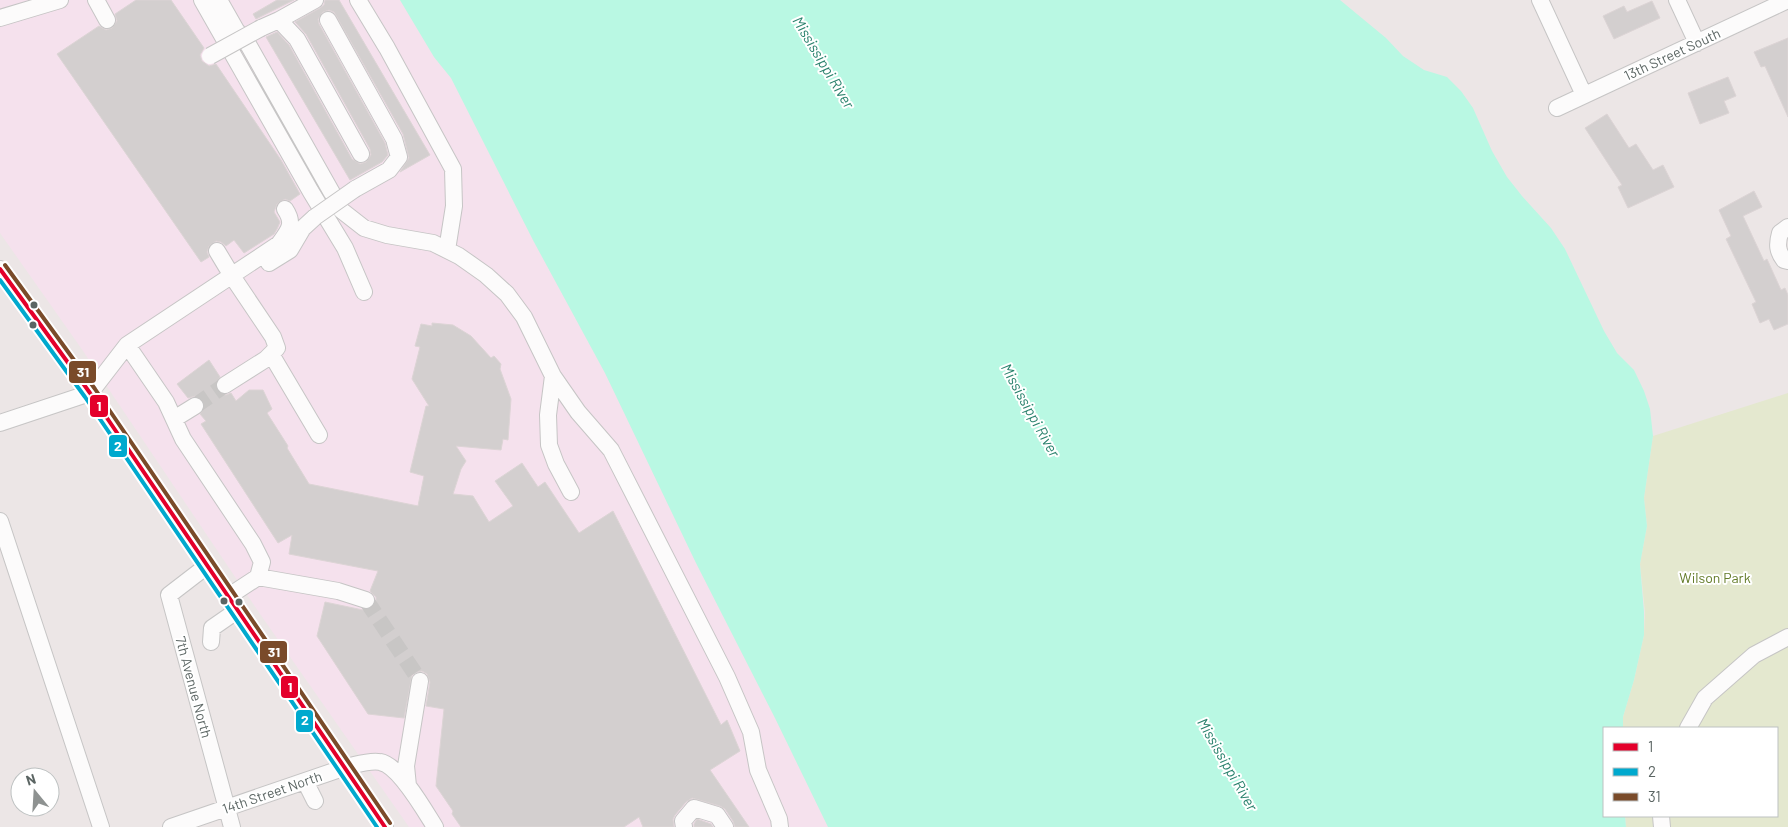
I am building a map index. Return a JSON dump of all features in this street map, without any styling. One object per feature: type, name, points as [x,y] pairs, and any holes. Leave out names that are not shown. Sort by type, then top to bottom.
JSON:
[{"type":"street","points":[[0,18],[60,0]]},
{"type":"street","points":[[96,0],[107,20]]},
{"type":"street","points":[[202,0],[345,248],[364,292]]},
{"type":"street","points":[[219,0],[236,30],[249,46],[332,194]]},
{"type":"street","points":[[210,56],[315,0]]},
{"type":"street","points":[[358,0],[387,48],[453,169],[454,206],[447,250]]},
{"type":"street","points":[[1540,0],[1584,95]]},
{"type":"street","points":[[1677,0],[1697,43]]},
{"type":"street","name":"13th Street South","points":[[1557,108],[1788,0]]},
{"type":"street","points":[[279,20],[297,39],[361,154]]},
{"type":"street","points":[[238,271],[257,270],[290,250],[303,228],[315,217],[355,189],[389,170],[399,157],[394,139],[328,20]]},
{"type":"street","points":[[0,423],[90,392],[127,345],[279,244],[290,230],[291,218],[286,209]]},
{"type":"street","points":[[341,210],[364,228],[387,235],[433,243],[459,256],[486,275],[507,294],[524,316],[553,376],[578,412],[611,450],[727,677],[751,732],[758,770],[779,820],[780,827]]},
{"type":"street","points":[[1788,227],[1780,233],[1777,246],[1779,254],[1784,260],[1788,260]]},
{"type":"street","points":[[217,251],[238,271],[277,348],[266,359],[225,384]]},
{"type":"street","points":[[0,269],[90,392],[385,827]]},
{"type":"street","points":[[127,345],[166,402],[183,438],[253,544],[262,562],[258,577],[229,596]]},
{"type":"street","points":[[271,354],[320,435]]},
{"type":"street","points":[[553,376],[548,415],[549,446],[571,492]]},
{"type":"street","points":[[174,419],[195,406]]},
{"type":"street","points":[[0,521],[101,827]]},
{"type":"street","name":"7th Avenue North","points":[[208,565],[169,595],[232,827]]},
{"type":"street","points":[[258,577],[338,591],[366,600]]},
{"type":"street","points":[[210,642],[212,628],[238,610]]},
{"type":"street","points":[[1689,727],[1705,698],[1754,655],[1788,637]]},
{"type":"street","points":[[408,786],[406,766],[420,681]]},
{"type":"street","name":"14th Street North","points":[[171,827],[346,767],[363,763],[381,762],[394,769],[408,786],[435,827]]},
{"type":"street","points":[[305,781],[315,801]]},
{"type":"street","points":[[684,827],[683,821],[694,808],[717,815],[725,827]]},
{"type":"shaded area","points":[[0,0],[400,0],[434,57],[451,78],[534,242],[605,373],[696,563],[828,827],[409,827],[258,611],[81,348],[0,233]]},
{"type":"green space","name":"Wilson Park","points":[[1788,393],[1788,827],[1626,827],[1625,817],[1778,817],[1778,727],[1623,727],[1623,717],[1644,635],[1645,612],[1640,564],[1647,526],[1644,498],[1653,436]]},
{"type":"water","name":"Mississippi River","points":[[400,0],[1340,0],[1386,38],[1403,56],[1424,70],[1447,77],[1461,91],[1473,108],[1492,151],[1507,177],[1551,228],[1565,249],[1604,331],[1617,353],[1634,370],[1644,391],[1650,409],[1653,436],[1644,498],[1647,526],[1640,564],[1644,635],[1623,717],[1623,727],[1603,727],[1603,817],[1625,817],[1626,827],[828,827],[696,563],[605,373],[534,242],[451,78],[434,57]]},
{"type":"building","points":[[136,0],[171,0],[204,48],[200,55],[202,61],[209,66],[216,64],[281,160],[300,194],[290,201],[285,199],[277,204],[274,212],[280,222],[274,234],[244,253],[234,240],[226,246],[216,241],[209,246],[207,252],[209,257],[201,262],[57,54],[99,26],[106,30],[112,28],[117,21],[115,14]]},
{"type":"building","points":[[277,0],[294,0],[256,19],[253,14]]},
{"type":"building","points":[[325,0],[339,0],[430,155],[400,172],[409,158],[403,134],[334,12],[329,10],[323,12],[318,19],[319,24],[385,143],[388,155],[382,162],[350,180],[266,37],[277,32],[289,45],[352,159],[360,164],[366,162],[371,155],[370,149],[306,34],[295,22],[320,8],[324,5]]},
{"type":"building","points":[[1652,1],[1660,18],[1614,39],[1603,16],[1624,6],[1627,12]]},
{"type":"building","points":[[1788,38],[1788,117],[1765,66],[1761,67],[1754,52]]},
{"type":"building","points":[[1728,77],[1736,96],[1724,101],[1729,113],[1700,124],[1688,93]]},
{"type":"building","points":[[1607,114],[1629,148],[1636,144],[1653,170],[1663,165],[1674,187],[1628,208],[1618,187],[1622,185],[1585,128]]},
{"type":"building","points":[[1754,191],[1762,207],[1743,216],[1764,261],[1767,259],[1781,290],[1785,288],[1788,295],[1788,324],[1774,330],[1769,319],[1760,323],[1752,304],[1756,302],[1726,239],[1731,236],[1719,210]]},
{"type":"building","points":[[432,323],[453,325],[471,336],[491,358],[494,356],[501,364],[500,369],[511,399],[508,440],[503,439],[501,450],[456,446],[466,461],[461,469],[453,494],[473,496],[489,522],[513,506],[495,481],[522,463],[538,487],[545,482],[579,533],[613,511],[721,725],[727,720],[740,751],[710,770],[749,827],[735,827],[725,809],[692,798],[675,815],[673,819],[674,827],[643,827],[639,817],[624,827],[461,827],[436,786],[444,709],[426,706],[430,682],[427,674],[422,671],[412,675],[404,718],[368,714],[317,636],[325,602],[363,610],[369,610],[373,607],[376,603],[376,597],[370,591],[378,571],[289,554],[292,535],[278,543],[201,424],[206,421],[200,414],[205,406],[203,400],[195,396],[188,398],[177,384],[209,360],[220,377],[215,385],[216,390],[220,394],[226,395],[231,393],[236,401],[249,390],[263,390],[272,409],[267,413],[309,484],[418,506],[424,476],[410,472],[426,406],[429,406],[412,379],[420,347],[415,346],[421,324],[432,326]]},
{"type":"building","points":[[697,819],[711,824],[713,827],[694,827]]},
{"type":"tunnel","points":[[195,406],[225,385]]},
{"type":"tunnel","points":[[366,600],[420,681]]},
{"type":"transit line","name":"31","points":[[5,265],[95,389],[390,823]]},
{"type":"transit line","name":"1","points":[[0,269],[90,393],[385,827]]},
{"type":"transit line","name":"2","points":[[0,280],[85,397],[377,827]]}]
